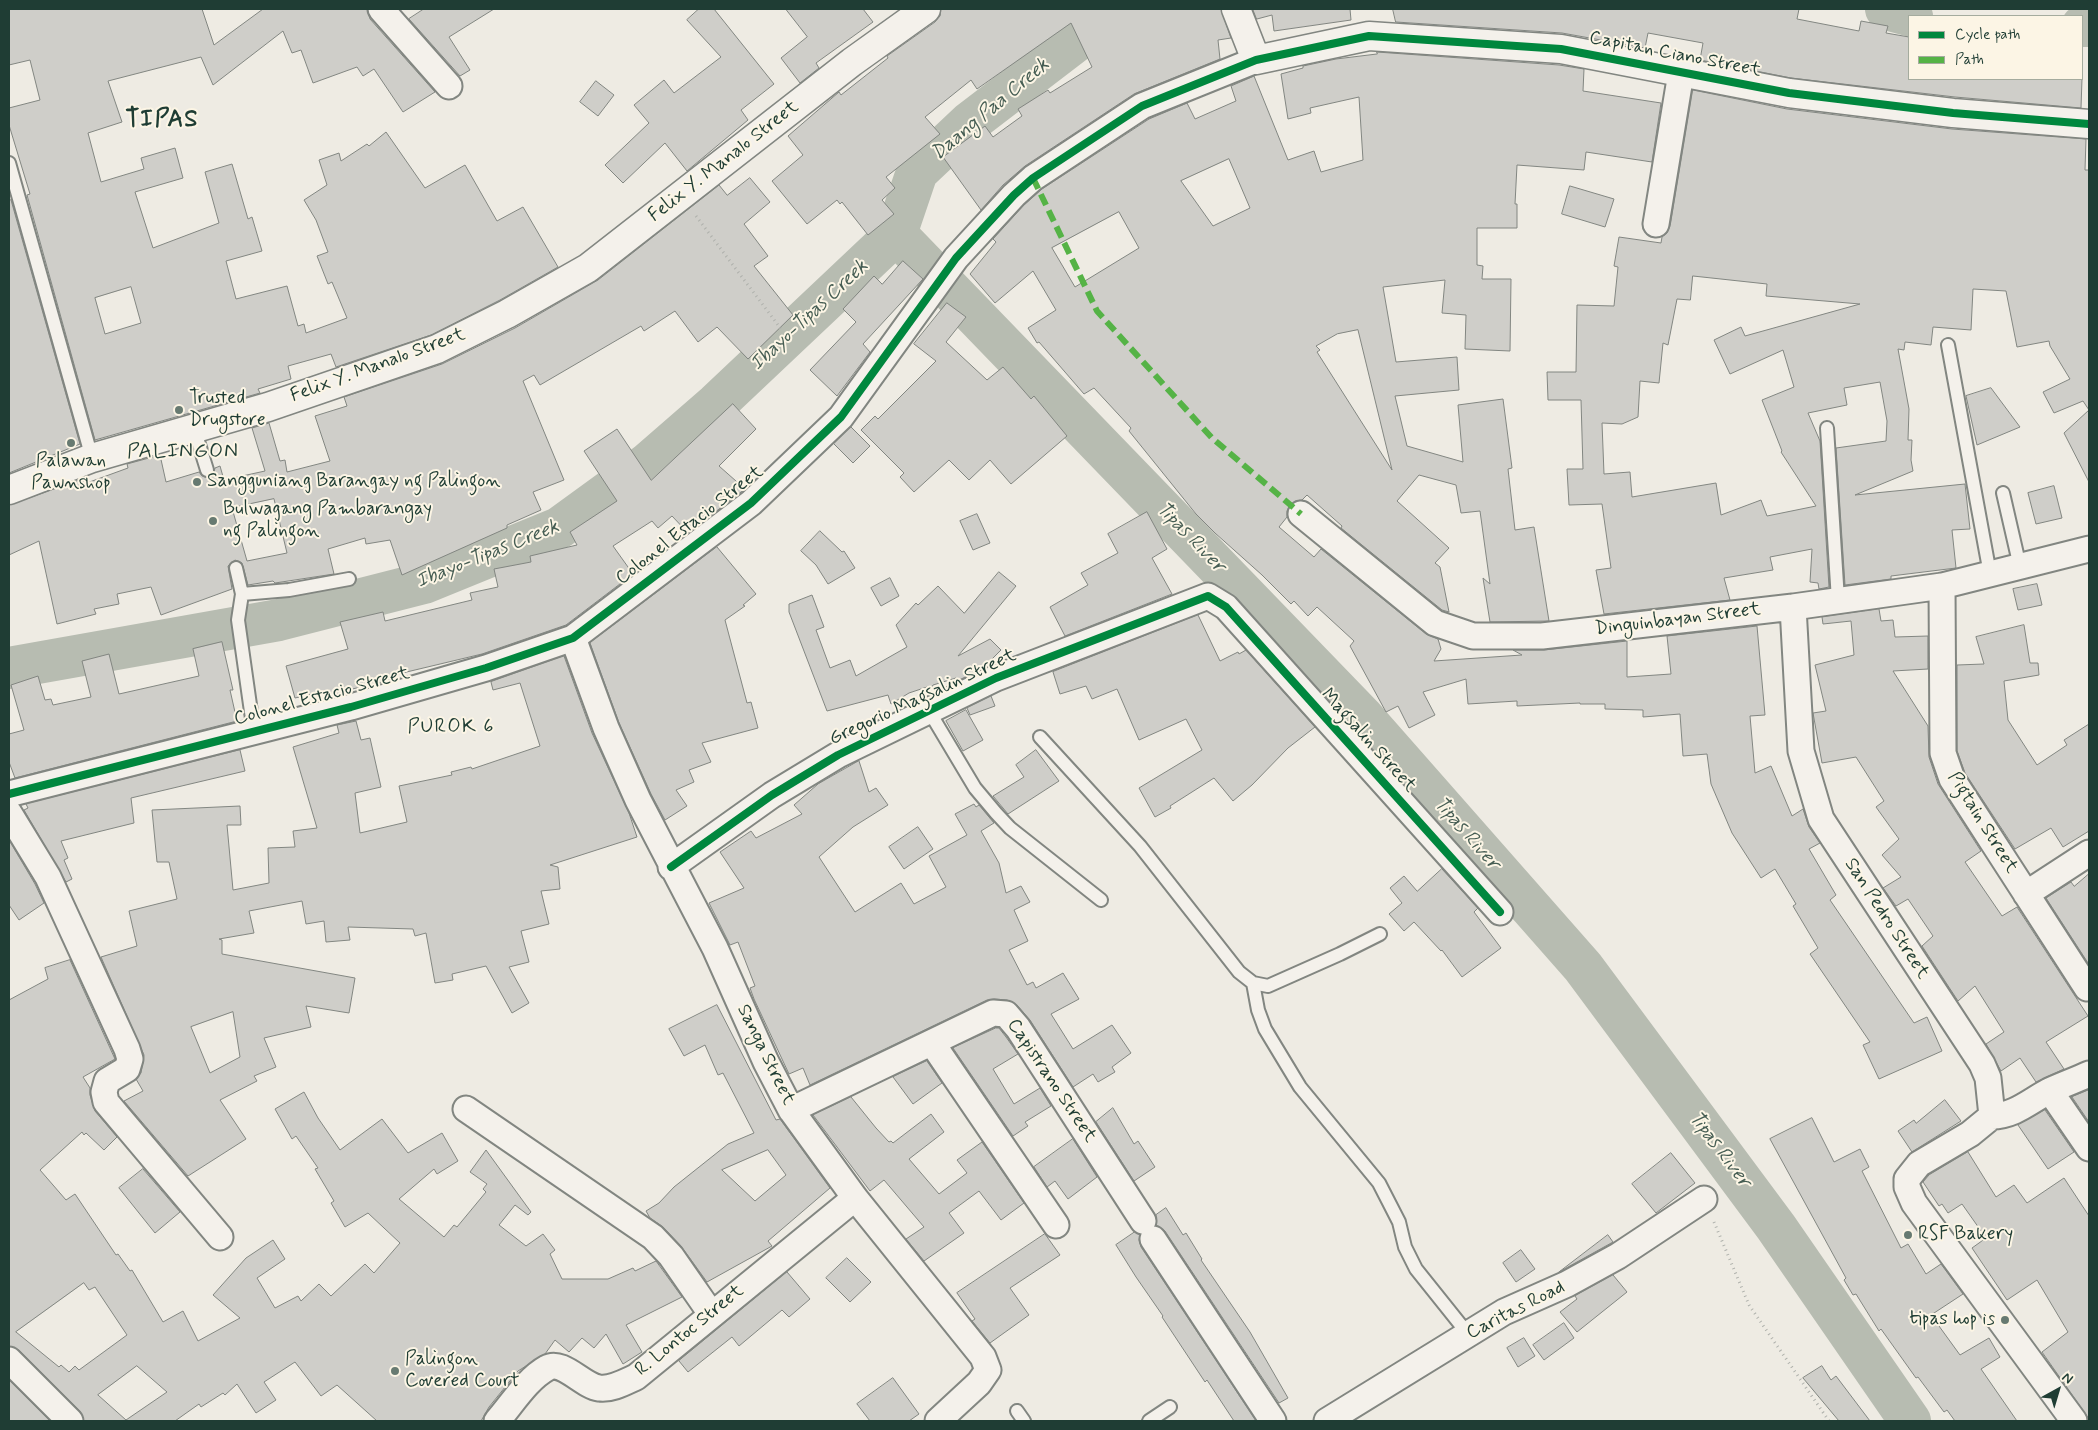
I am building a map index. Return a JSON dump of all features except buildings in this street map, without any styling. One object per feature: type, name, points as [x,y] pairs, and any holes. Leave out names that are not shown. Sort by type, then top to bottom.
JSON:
[{"type":"main road","name":"Felix Y. Manalo Street","points":[[9,490],[92,458],[268,406],[437,349],[507,314],[588,268],[852,62],[926,9]]},
{"type":"main road","points":[[1236,9],[1256,60]]},
{"type":"main road","name":"Capitan Ciano Street","points":[[1256,60],[1369,36],[1561,49],[1789,94],[1952,114],[2089,124]]},
{"type":"street","points":[[381,9],[449,86]]},
{"type":"street","name":"Colonel Estacio Street","points":[[9,794],[254,733],[486,668],[573,638],[751,503],[841,417],[956,258],[1014,194],[1033,178],[1142,106],[1256,60]]},
{"type":"street","points":[[1656,224],[1681,72]]},
{"type":"street","name":"Dinguinbayan Street","points":[[1302,514],[1436,623],[1473,636],[1542,636],[1942,586],[2089,550]]},
{"type":"street","name":"Pigtain Street","points":[[1942,586],[1943,753],[1952,779],[2026,894],[2089,853]]},
{"type":"street","name":"Gregorio Magsalin Street","points":[[671,867],[780,790],[838,755],[996,678],[1208,596]]},
{"type":"street","name":"Magsalin Street","points":[[1208,596],[1226,607],[1500,912]]},
{"type":"street","name":"San Pedro Street","points":[[1794,606],[1802,751],[1820,819],[1982,1064],[1990,1090],[1992,1116]]},
{"type":"street","name":"Sanga Street","points":[[573,638],[606,728],[638,800],[671,867],[715,948],[766,1062],[791,1110],[855,1198],[983,1357],[988,1370],[979,1383],[938,1421]]},
{"type":"street","points":[[9,813],[48,877],[127,1049],[130,1060],[126,1069],[106,1081],[104,1092],[106,1102],[220,1237]]},
{"type":"street","points":[[2026,894],[2086,988]]},
{"type":"street","name":"Capistrano Street","points":[[791,1110],[993,1013],[1006,1014],[1018,1028],[1273,1421]]},
{"type":"street","points":[[932,1043],[1056,1225]]},
{"type":"street","points":[[2074,1421],[1914,1203],[1907,1187],[1907,1179],[1919,1164],[1970,1134],[1992,1116],[2003,1116],[2012,1113],[2050,1091],[2089,1074]]},
{"type":"street","points":[[2050,1091],[2089,1148]]},
{"type":"street","points":[[466,1109],[653,1237],[671,1256],[712,1315]]},
{"type":"street","name":"R. Lontoc Street","points":[[497,1421],[535,1376],[549,1366],[562,1367],[583,1382],[599,1388],[614,1387],[636,1377],[855,1198]]},
{"type":"street","name":"Caritas Road","points":[[1333,1420],[1504,1312],[1567,1284],[1618,1256],[1704,1199]]},
{"type":"street","points":[[9,1360],[70,1421]]},
{"type":"lane","points":[[9,164],[92,458]]},
{"type":"lane","points":[[1948,345],[1990,574]]},
{"type":"lane","points":[[194,428],[207,470]]},
{"type":"lane","points":[[1827,428],[1838,600]]},
{"type":"lane","points":[[2003,493],[2020,567]]},
{"type":"lane","points":[[236,568],[242,594],[238,620],[254,733]]},
{"type":"lane","points":[[242,594],[289,590],[349,579]]},
{"type":"lane","points":[[929,711],[976,788],[996,813],[1010,828],[1101,900]]},
{"type":"lane","points":[[1040,737],[1140,846],[1239,972],[1252,983],[1268,986],[1380,934]]},
{"type":"lane","points":[[1252,983],[1258,1010],[1265,1029],[1300,1087],[1379,1183],[1399,1222],[1405,1247],[1416,1269],[1468,1334]]},
{"type":"lane","points":[[1149,1421],[1170,1408]]},
{"type":"path","points":[[681,195],[781,329]]},
{"type":"path","points":[[1704,1199],[1749,1305],[1829,1421]]},
{"type":"waterway","name":"Ibayo-Tipas Creek","points":[[9,668],[279,620],[424,583],[559,528],[647,464],[716,404],[896,234],[917,172],[969,123],[1118,9]]},
{"type":"waterway","name":"Daang Paa Creek","points":[[1886,9],[1908,15]]},
{"type":"waterway","name":"Daang Paa Creek","points":[[2083,26],[2089,26]]},
{"type":"waterway","name":"Tipas River","points":[[896,234],[1363,717],[1583,967],[1776,1227],[1910,1421]]},
{"type":"marked path","points":[[1033,178],[1097,311],[1212,438],[1301,514]]},
{"type":"cycle path","points":[[9,794],[351,707],[486,668],[573,638],[751,503],[841,417],[956,258],[1014,195],[1033,178],[1142,106],[1256,60],[1369,36],[1561,49],[1789,93],[1953,113],[2089,124]]},
{"type":"cycle path","points":[[671,867],[772,795],[838,755],[996,678],[1208,596],[1226,607],[1500,912]]},
{"type":"place","name":"Trusted Drugstore","points":[[179,410]]},
{"type":"place","name":"Palawan Pawnshop","points":[[71,443]]},
{"type":"place","name":"Sangguniang Barangay ng Palingon","points":[[197,482]]},
{"type":"place","name":"Bulwagang Pambarangay ng Palingon","points":[[213,521]]},
{"type":"place","name":"RSF Bakery","points":[[1908,1235]]},
{"type":"place","name":"tipas hop is","points":[[2005,1320]]},
{"type":"place","name":"Palingon Covered Court","points":[[395,1371]]},
{"type":"district","name":"TIPAS","points":[[162,121]]},
{"type":"district","name":"PALINGON","points":[[183,453]]},
{"type":"district","name":"PUROK 6","points":[[451,728]]}]
